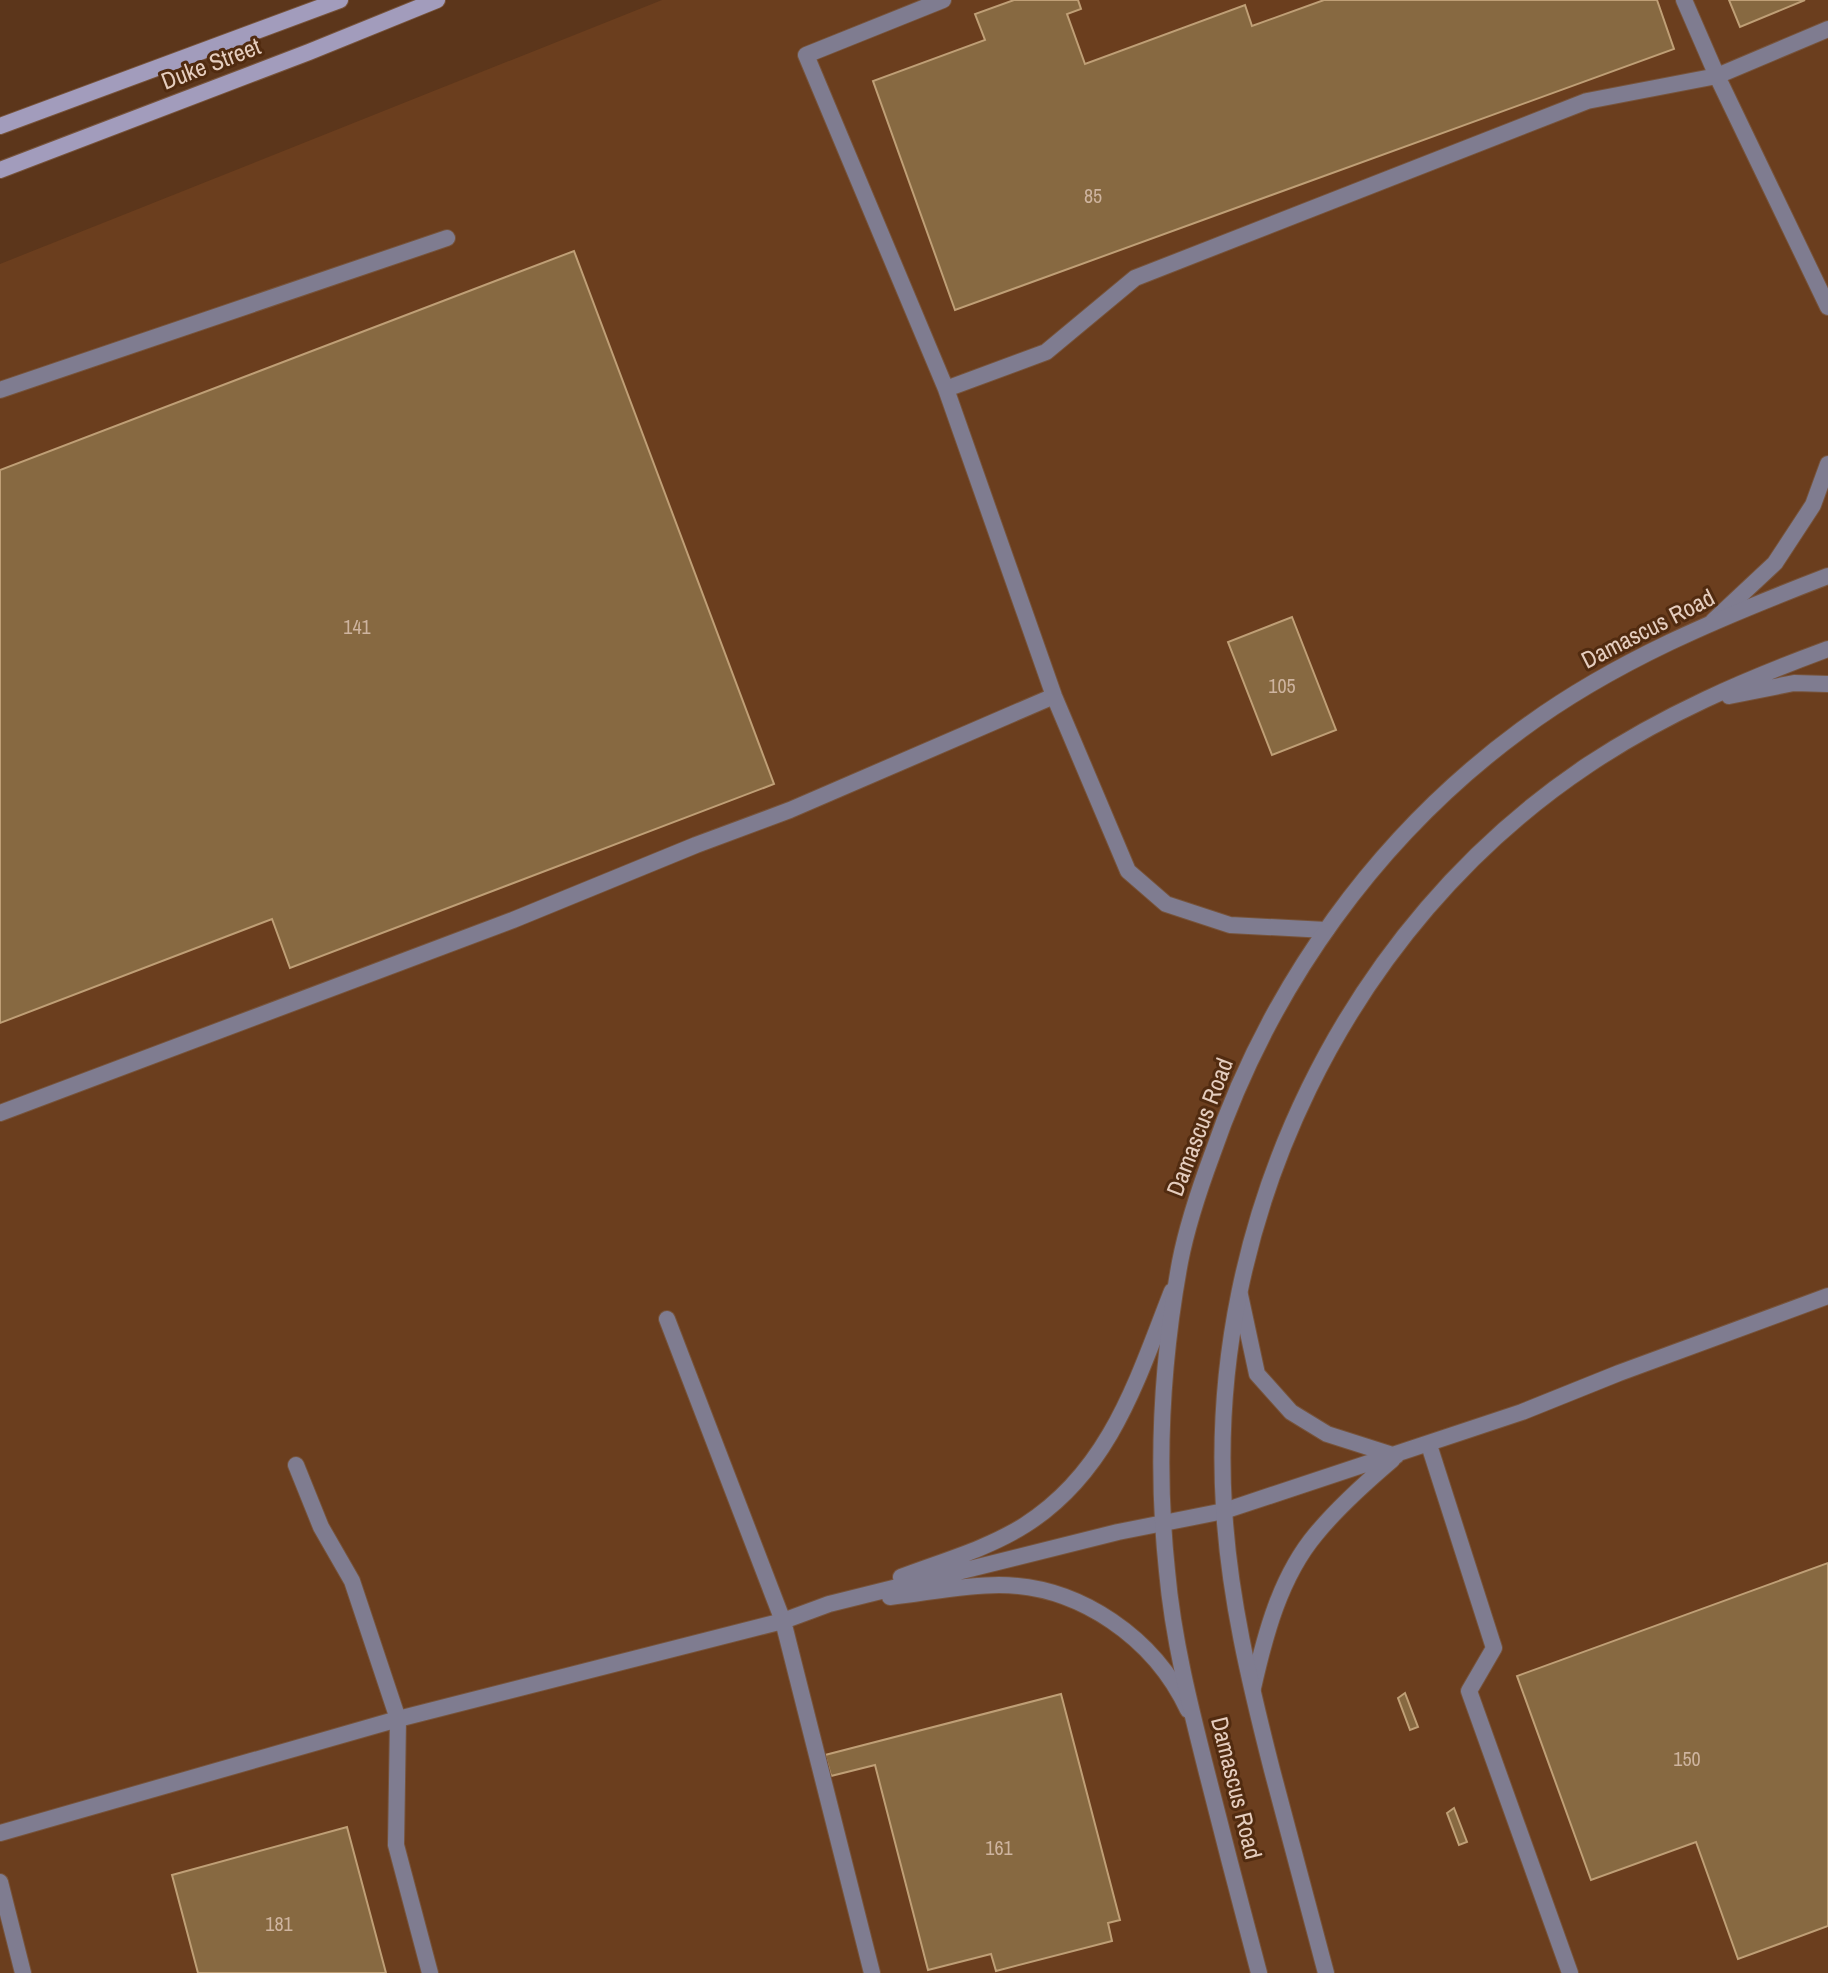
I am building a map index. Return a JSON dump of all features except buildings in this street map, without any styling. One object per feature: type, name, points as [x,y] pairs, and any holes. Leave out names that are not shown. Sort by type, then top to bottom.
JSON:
[{"type":"main road","name":"Duke Street","points":[[0,126],[340,0]]},
{"type":"main road","name":"Duke Street","points":[[0,170],[437,0]]},
{"type":"street","points":[[943,0],[806,55],[946,389],[1054,696],[1128,871],[1166,904],[1230,925],[1326,930]]},
{"type":"street","points":[[1684,0],[1828,307]]},
{"type":"street","points":[[946,389],[1046,352],[1135,278],[1587,101],[1717,76],[1828,29]]},
{"type":"street","points":[[0,390],[447,238]]},
{"type":"street","points":[[1711,623],[1775,563],[1813,505],[1828,464]]},
{"type":"street","name":"Damascus Road","points":[[1259,1973],[1194,1723],[1175,1636],[1163,1525],[1160,1449],[1163,1386],[1178,1275],[1197,1196],[1243,1075],[1272,1017],[1326,930],[1380,860],[1471,770],[1521,730],[1628,663],[1711,623],[1828,576]]},
{"type":"street","name":"Damascus Road","points":[[1326,1973],[1253,1688],[1234,1589],[1224,1511],[1222,1457],[1225,1407],[1240,1293],[1256,1222],[1291,1125],[1338,1033],[1378,970],[1443,890],[1495,838],[1586,766],[1671,716],[1732,686],[1828,649]]},
{"type":"street","name":"Damascus Road","points":[[1671,716],[1713,700],[1754,690],[1794,683],[1828,684]]},
{"type":"street","points":[[0,1113],[513,920],[790,810],[1054,696]]},
{"type":"street","points":[[0,1833],[398,1719],[783,1621],[987,1545],[1024,1526],[1058,1502],[1086,1472],[1110,1436],[1148,1355],[1178,1275]]},
{"type":"street","points":[[1240,1293],[1257,1374],[1291,1412],[1327,1434],[1396,1456]]},
{"type":"street","points":[[829,1604],[1118,1532],[1224,1511],[1522,1412],[1828,1296]]},
{"type":"street","points":[[667,1319],[783,1621],[872,1973]]},
{"type":"street","points":[[1429,1445],[1494,1648],[1469,1691],[1570,1973]]},
{"type":"street","points":[[1253,1688],[1276,1603],[1301,1556],[1314,1536],[1349,1497],[1396,1456]]},
{"type":"street","points":[[296,1465],[321,1527],[352,1581],[398,1719],[396,1845],[430,1973]]},
{"type":"street","points":[[829,1604],[999,1585],[1034,1589],[1068,1598],[1099,1612],[1128,1632],[1154,1657],[1177,1687],[1194,1723]]},
{"type":"street","points":[[0,1882],[23,1973]]},
{"type":"shaded area","points":[[662,0],[1828,0],[1828,1973],[0,1973],[0,264]]}]
